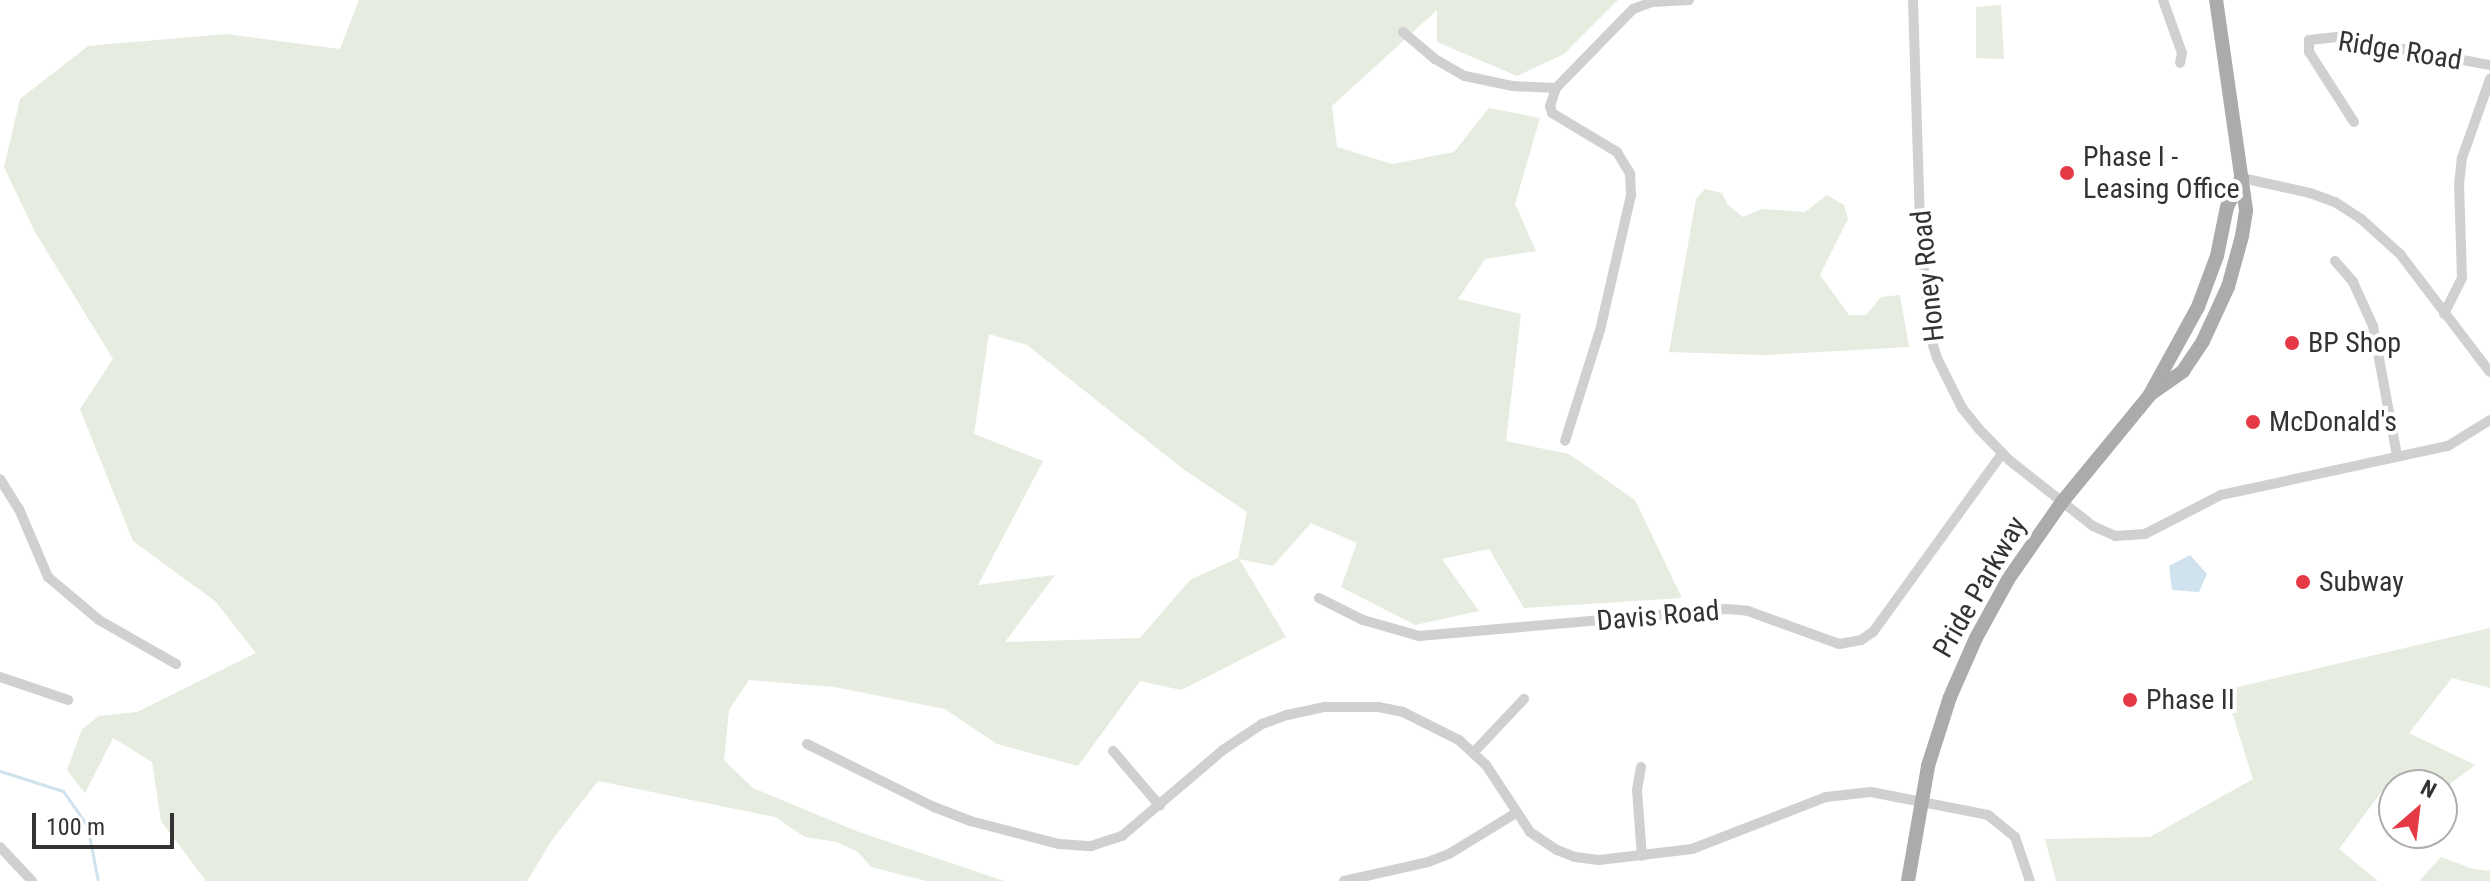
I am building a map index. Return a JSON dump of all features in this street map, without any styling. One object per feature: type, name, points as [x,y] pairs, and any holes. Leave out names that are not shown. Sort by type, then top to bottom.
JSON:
[{"type":"main road","points":[[2216,0],[2242,178]]},
{"type":"main road","name":"Pride Parkway","points":[[1908,881],[1919,802],[1950,697],[1976,638],[2009,578],[2062,502],[2149,396],[2198,307],[2217,256],[2227,207],[2242,178]]},
{"type":"street","points":[[1565,441],[1600,330],[1631,195],[1630,174],[1617,152],[1552,113],[1551,100],[1556,88],[1633,9],[1652,2],[1689,0]]},
{"type":"street","name":"Honey Road","points":[[1913,0],[1920,227],[1930,336],[1962,408],[2002,454],[2062,502],[2104,532],[2130,537],[2156,530],[2221,495],[2448,446],[2490,420]]},
{"type":"street","points":[[2163,0],[2182,53],[2180,63]]},
{"type":"street","points":[[1403,32],[1435,59],[1465,76],[1512,86],[1556,88]]},
{"type":"street","name":"Ridge Road","points":[[2354,122],[2309,52],[2309,40],[2337,37],[2490,65]]},
{"type":"street","points":[[2444,314],[2462,278],[2459,185],[2462,158],[2490,79]]},
{"type":"street","points":[[2242,178],[2310,193],[2335,202],[2360,218],[2400,254],[2490,372]]},
{"type":"street","points":[[2335,261],[2353,282],[2373,326],[2397,456]]},
{"type":"street","name":"Davis Road","points":[[1319,598],[1363,620],[1419,636],[1727,609],[1748,611],[1839,644],[1861,640],[1873,632],[2002,454]]},
{"type":"street","points":[[0,479],[19,509],[48,577],[99,620],[176,664]]},
{"type":"street","points":[[0,677],[68,700]]},
{"type":"street","points":[[1474,752],[1524,699]]},
{"type":"street","points":[[807,744],[934,807],[970,821],[1080,847],[1102,844],[1122,836],[1251,731],[1299,711],[1326,707],[1389,709],[1433,725],[1474,752],[1516,813],[1540,840],[1575,857],[1599,860],[1642,856],[1714,843],[1837,795],[1871,792],[1988,815],[2004,826],[2023,851],[2030,881]]},
{"type":"street","points":[[1113,751],[1160,806]]},
{"type":"street","points":[[1641,767],[1637,790],[1642,856]]},
{"type":"street","points":[[1344,881],[1428,862],[1449,854],[1516,813]]},
{"type":"street","points":[[0,847],[32,881]]},
{"type":"shaded area","points":[[359,0],[1618,0],[1564,54],[1517,76],[1437,42],[1437,10],[1332,106],[1337,147],[1392,164],[1454,152],[1489,108],[1540,118],[1515,204],[1536,251],[1485,259],[1458,299],[1521,314],[1506,441],[1569,454],[1635,500],[1682,598],[1524,608],[1489,549],[1442,559],[1479,611],[1415,625],[1341,587],[1357,543],[1311,523],[1273,566],[1239,559],[1286,637],[1181,690],[1140,681],[1078,766],[997,744],[945,709],[835,687],[749,680],[729,710],[724,760],[753,788],[859,832],[1004,881],[926,881],[871,867],[858,852],[837,842],[805,837],[775,817],[598,781],[552,840],[527,881],[206,881],[161,821],[152,762],[113,738],[85,793],[67,770],[82,729],[99,716],[137,712],[256,653],[215,601],[133,541],[80,409],[113,359],[35,232],[4,167],[20,99],[88,46],[226,34],[340,49]],"holes":[[[989,334],[1027,345],[1183,469],[1247,512],[1238,558],[1190,580],[1140,638],[1005,642],[1055,575],[978,585],[1043,461],[974,434]]]},
{"type":"shaded area","points":[[2001,5],[2004,59],[1976,58],[1976,7]]},
{"type":"shaded area","points":[[1705,189],[1722,193],[1728,205],[1743,217],[1762,209],[1805,212],[1827,195],[1844,205],[1848,219],[1820,275],[1849,315],[1866,315],[1881,297],[1900,295],[1909,347],[1766,355],[1669,352],[1696,199]]},
{"type":"shaded area","points":[[2490,628],[2490,688],[2452,678],[2409,733],[2475,765],[2458,778],[2458,769],[2378,769],[2378,796],[2339,849],[2378,881],[2056,881],[2045,839],[2150,837],[2253,779],[2225,690]]},
{"type":"shaded area","points":[[2441,857],[2473,869],[2490,871],[2490,881],[2419,881]]},
{"type":"water","points":[[2190,555],[2207,574],[2199,592],[2172,590],[2169,566]]},
{"type":"waterway","points":[[0,771],[63,791],[87,825],[98,881]]},
{"type":"place","name":"Phase I - Leasing Office","points":[[2067,173]]},
{"type":"place","name":"BP Shop","points":[[2292,343]]},
{"type":"place","name":"McDonald's","points":[[2253,422]]},
{"type":"place","name":"Subway","points":[[2303,582]]},
{"type":"place","name":"Phase II","points":[[2130,700]]}]
